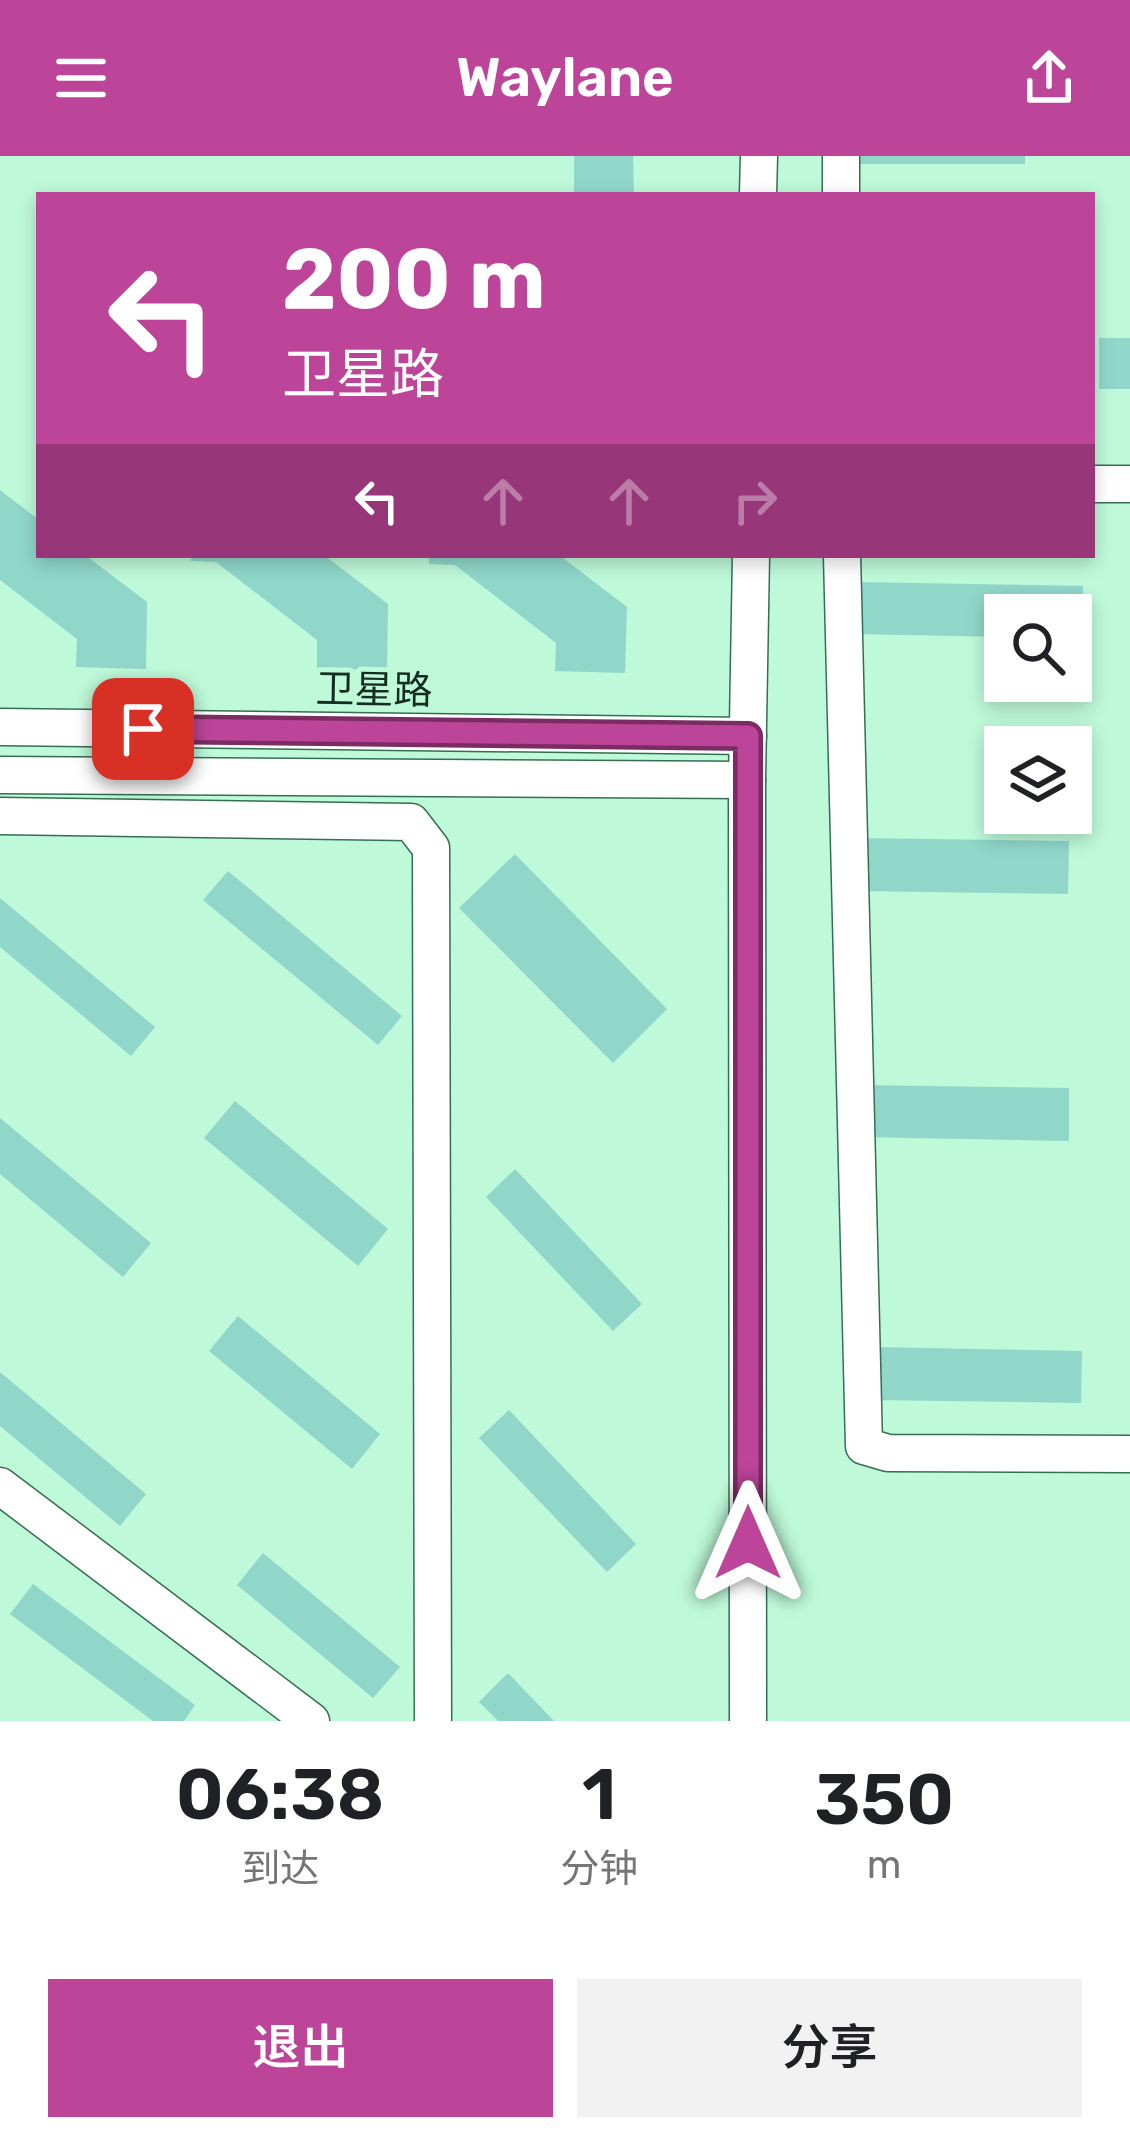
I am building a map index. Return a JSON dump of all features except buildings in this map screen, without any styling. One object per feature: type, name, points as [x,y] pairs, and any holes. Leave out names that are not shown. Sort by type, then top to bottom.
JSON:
[{"type":"street","points":[[758,192],[759,156]]},
{"type":"street","points":[[841,192],[842,156]]},
{"type":"street","points":[[1095,484],[1130,484]]},
{"type":"street","points":[[748,1721],[747,780],[752,558]]},
{"type":"street","points":[[842,558],[864,1446],[889,1454],[1130,1454]]},
{"type":"street","name":"卫星路","points":[[0,727],[748,736]]},
{"type":"street","points":[[0,775],[747,780]]},
{"type":"street","points":[[0,816],[411,822],[431,848],[433,1721]]},
{"type":"street","points":[[0,1486],[311,1721]]},
{"type":"route","points":[[143,729],[748,736],[748,1543]]}]
